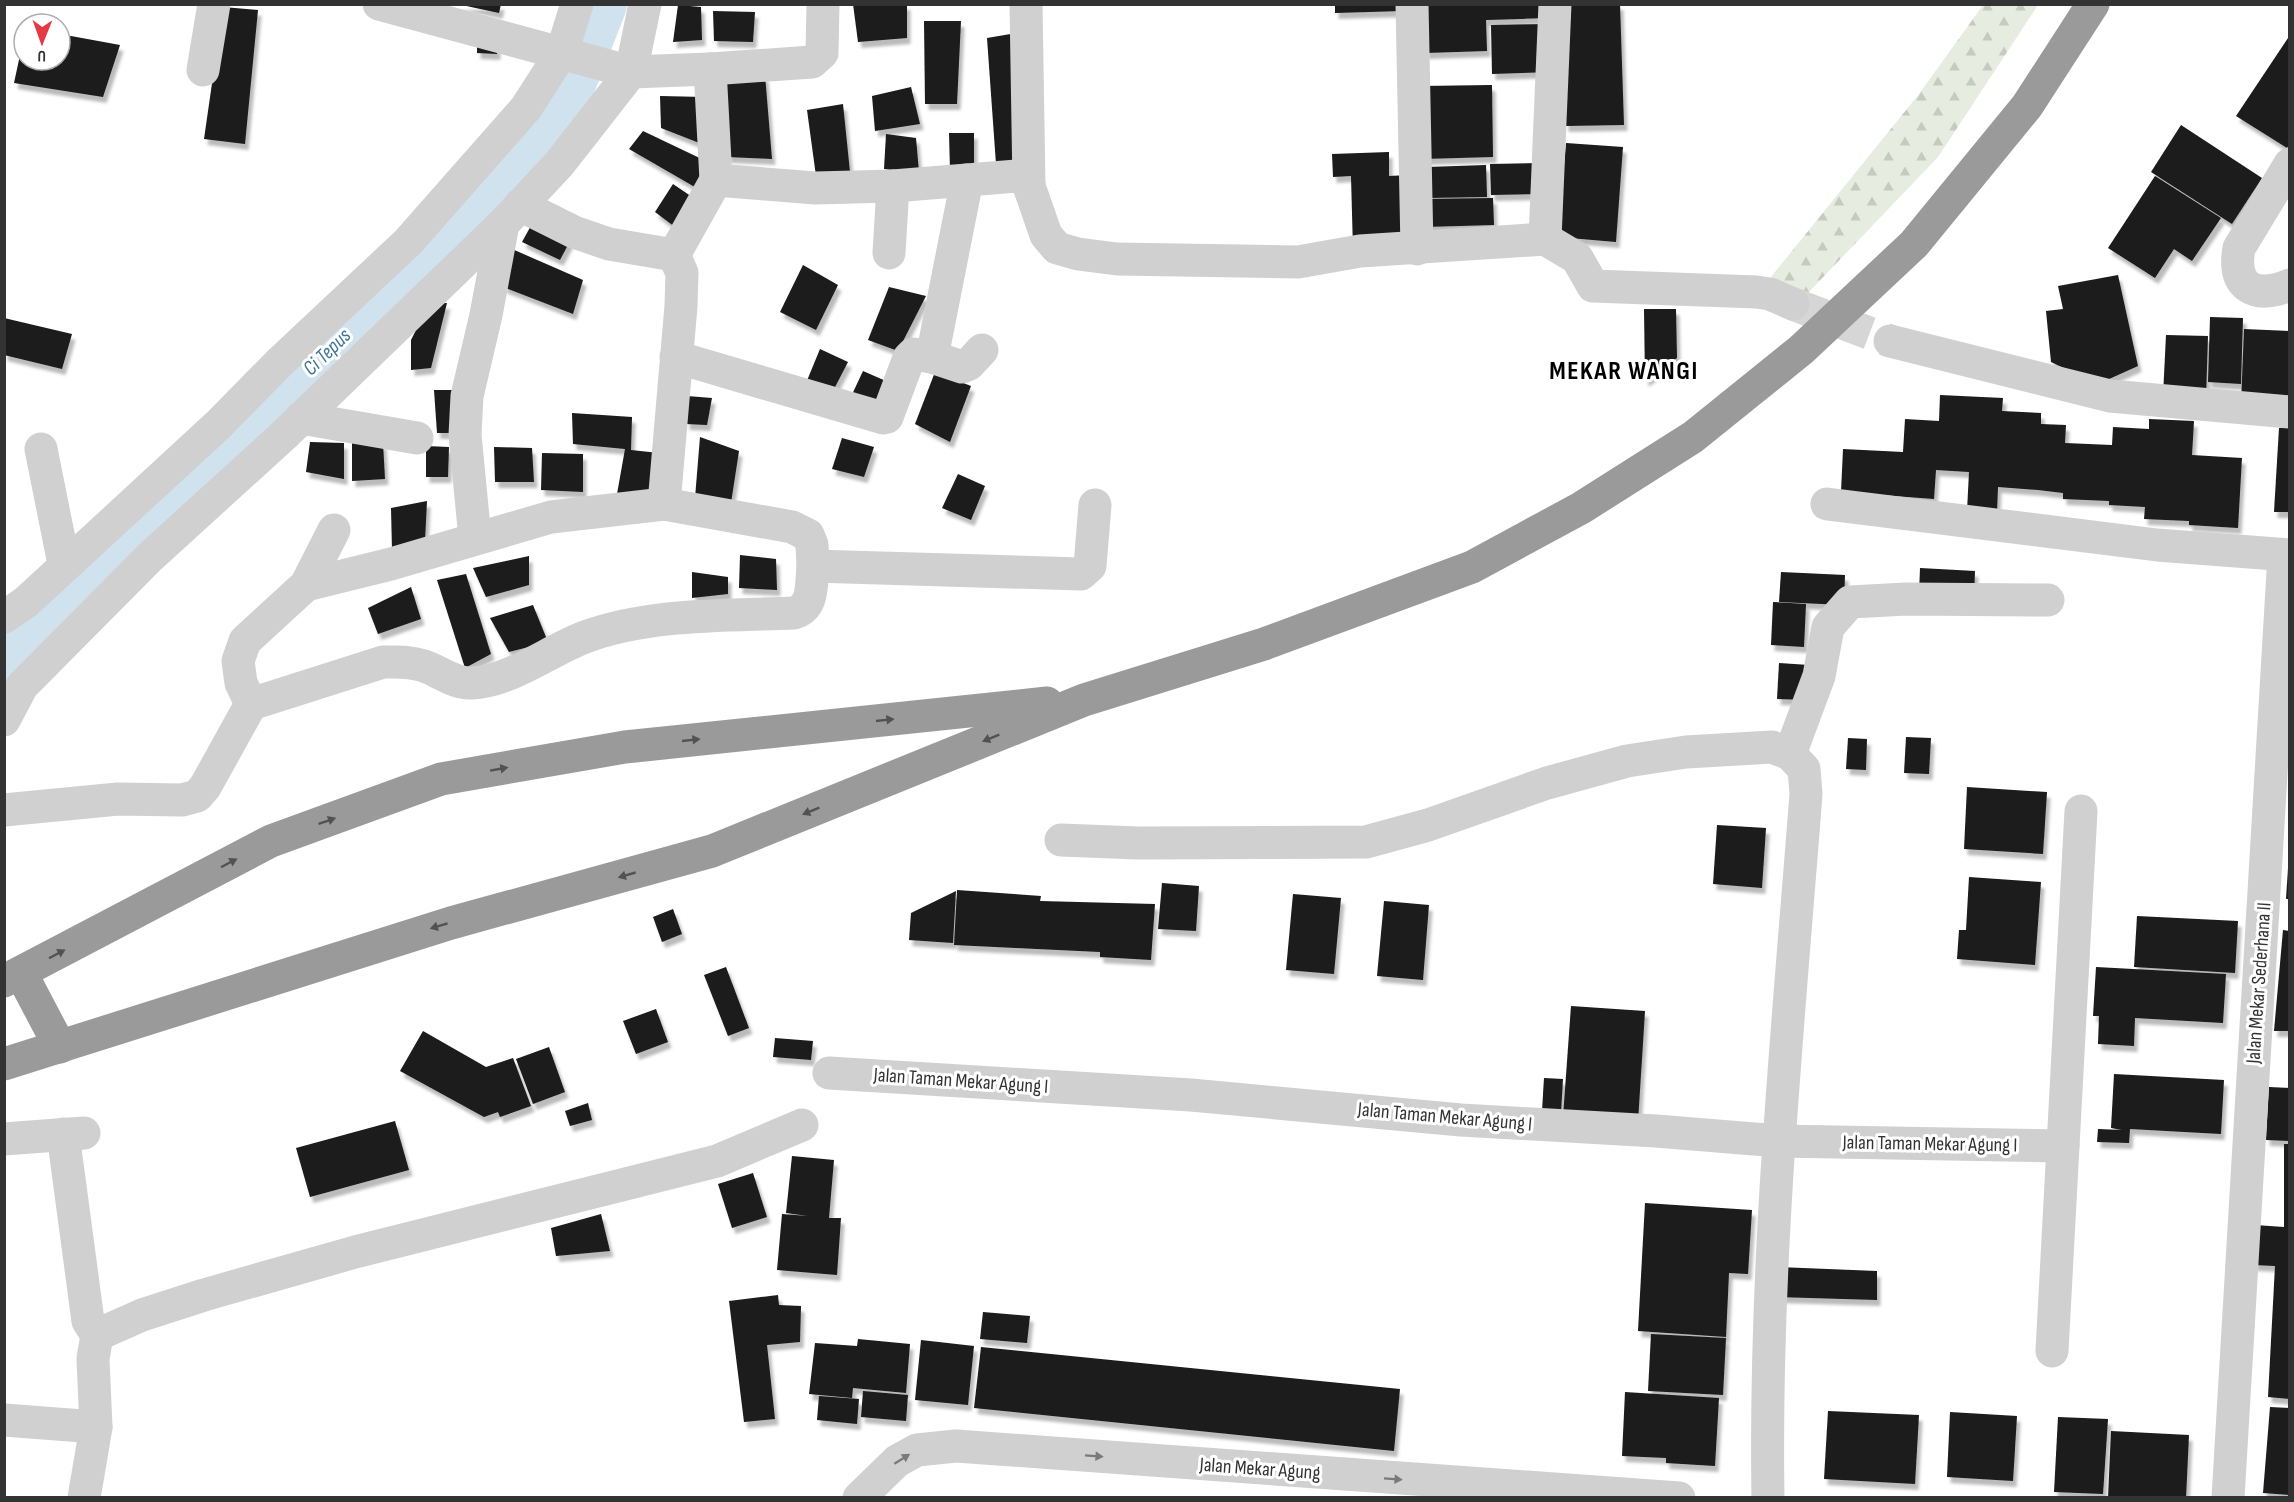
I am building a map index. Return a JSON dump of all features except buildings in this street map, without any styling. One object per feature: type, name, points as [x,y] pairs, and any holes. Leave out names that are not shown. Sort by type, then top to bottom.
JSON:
[{"type":"highway","points":[[4,1064],[425,930],[712,851],[1084,700],[1264,644],[1472,567],[1581,508],[1693,437],[1801,350],[1914,244],[2027,106],[2093,4]]},
{"type":"highway","points":[[60,1047],[13,977],[272,841],[441,779],[626,747],[1084,700]]},
{"type":"street","points":[[203,70],[214,4]]},
{"type":"street","points":[[379,4],[626,71],[710,69],[812,62],[822,52],[823,4]]},
{"type":"street","points":[[4,617],[26,602],[64,564],[218,425],[279,363],[408,242],[526,108],[569,55],[577,4]]},
{"type":"street","points":[[4,720],[22,686],[150,557],[301,417],[511,215],[559,164],[626,71],[645,4]]},
{"type":"street","points":[[1026,4],[1029,186]]},
{"type":"street","points":[[1412,4],[1418,249]]},
{"type":"street","points":[[1545,239],[1555,4]]},
{"type":"street","points":[[674,255],[716,180],[710,69]]},
{"type":"street","points":[[2289,164],[2239,248],[2236,264],[2238,278],[2248,287],[2263,292],[2289,285]]},
{"type":"street","points":[[716,180],[815,188],[893,186],[1017,176],[1026,180],[1029,186],[1046,235],[1058,248],[1078,254],[1117,259],[1298,262],[1360,251],[1545,239],[1577,258],[1593,286],[1756,292],[1770,294],[1793,304]]},
{"type":"street","points":[[932,357],[967,180]]},
{"type":"street","points":[[889,253],[893,186]]},
{"type":"street","points":[[511,215],[609,244],[674,255]]},
{"type":"street","points":[[475,538],[465,435],[467,396],[511,215]]},
{"type":"street","points":[[664,504],[682,273],[674,255]]},
{"type":"street","points":[[1890,341],[2110,396],[2289,412]]},
{"type":"street","points":[[676,357],[883,418],[887,417],[909,358],[913,354],[932,357],[962,367],[969,364],[982,350]]},
{"type":"street","points":[[301,417],[417,438]]},
{"type":"street","points":[[41,449],[64,564]]},
{"type":"street","points":[[4,810],[118,799],[182,800],[197,796],[205,787],[251,704],[383,662],[405,661],[468,683],[489,680],[586,637],[620,628],[689,617],[794,613],[804,610],[808,604],[813,566],[812,545],[808,535],[792,527],[664,504],[551,517],[306,585]]},
{"type":"street","points":[[1827,504],[2157,545],[2287,555]]},
{"type":"street","points":[[813,566],[1081,573],[1090,566],[1095,505]]},
{"type":"street","points":[[251,704],[241,683],[238,661],[245,640],[306,585],[334,530]]},
{"type":"street","name":"Jalan Mekar Sederhana II","points":[[2228,1497],[2287,555]]},
{"type":"street","points":[[1790,754],[1820,676],[1828,627],[1850,602],[1906,599],[2048,600]]},
{"type":"street","points":[[1061,840],[1138,843],[1366,842],[1428,825],[1547,783],[1627,761],[1686,752],[1772,747],[1790,754],[1804,769],[1806,794],[1779,1142],[1767,1431],[1768,1497]]},
{"type":"street","points":[[2052,1351],[2081,812]]},
{"type":"street","name":"Jalan Taman Mekar Agung I","points":[[829,1073],[1191,1095],[1461,1120],[1656,1131],[1779,1142],[2063,1146]]},
{"type":"street","points":[[97,1335],[142,1316],[204,1295],[344,1255],[717,1161],[802,1125]]},
{"type":"street","points":[[4,1139],[75,1134],[88,1321],[97,1335],[93,1359],[96,1427],[84,1497]]},
{"type":"street","points":[[4,1420],[96,1427]]},
{"type":"street","name":"Jalan Mekar Agung","points":[[859,1497],[897,1461],[917,1450],[956,1446],[1342,1486],[1679,1497]]},
{"type":"green space","points":[[1983,5],[2038,5],[1938,157],[1807,294],[1771,277],[1919,94]]},
{"type":"waterway","name":"Ci Tepus","points":[[4,664],[427,256],[555,116],[599,4]]},
{"type":"tunnel","points":[[1793,304],[1890,341]]},
{"type":"district","name":"MEKAR WANGI","points":[[1624,371]]}]
